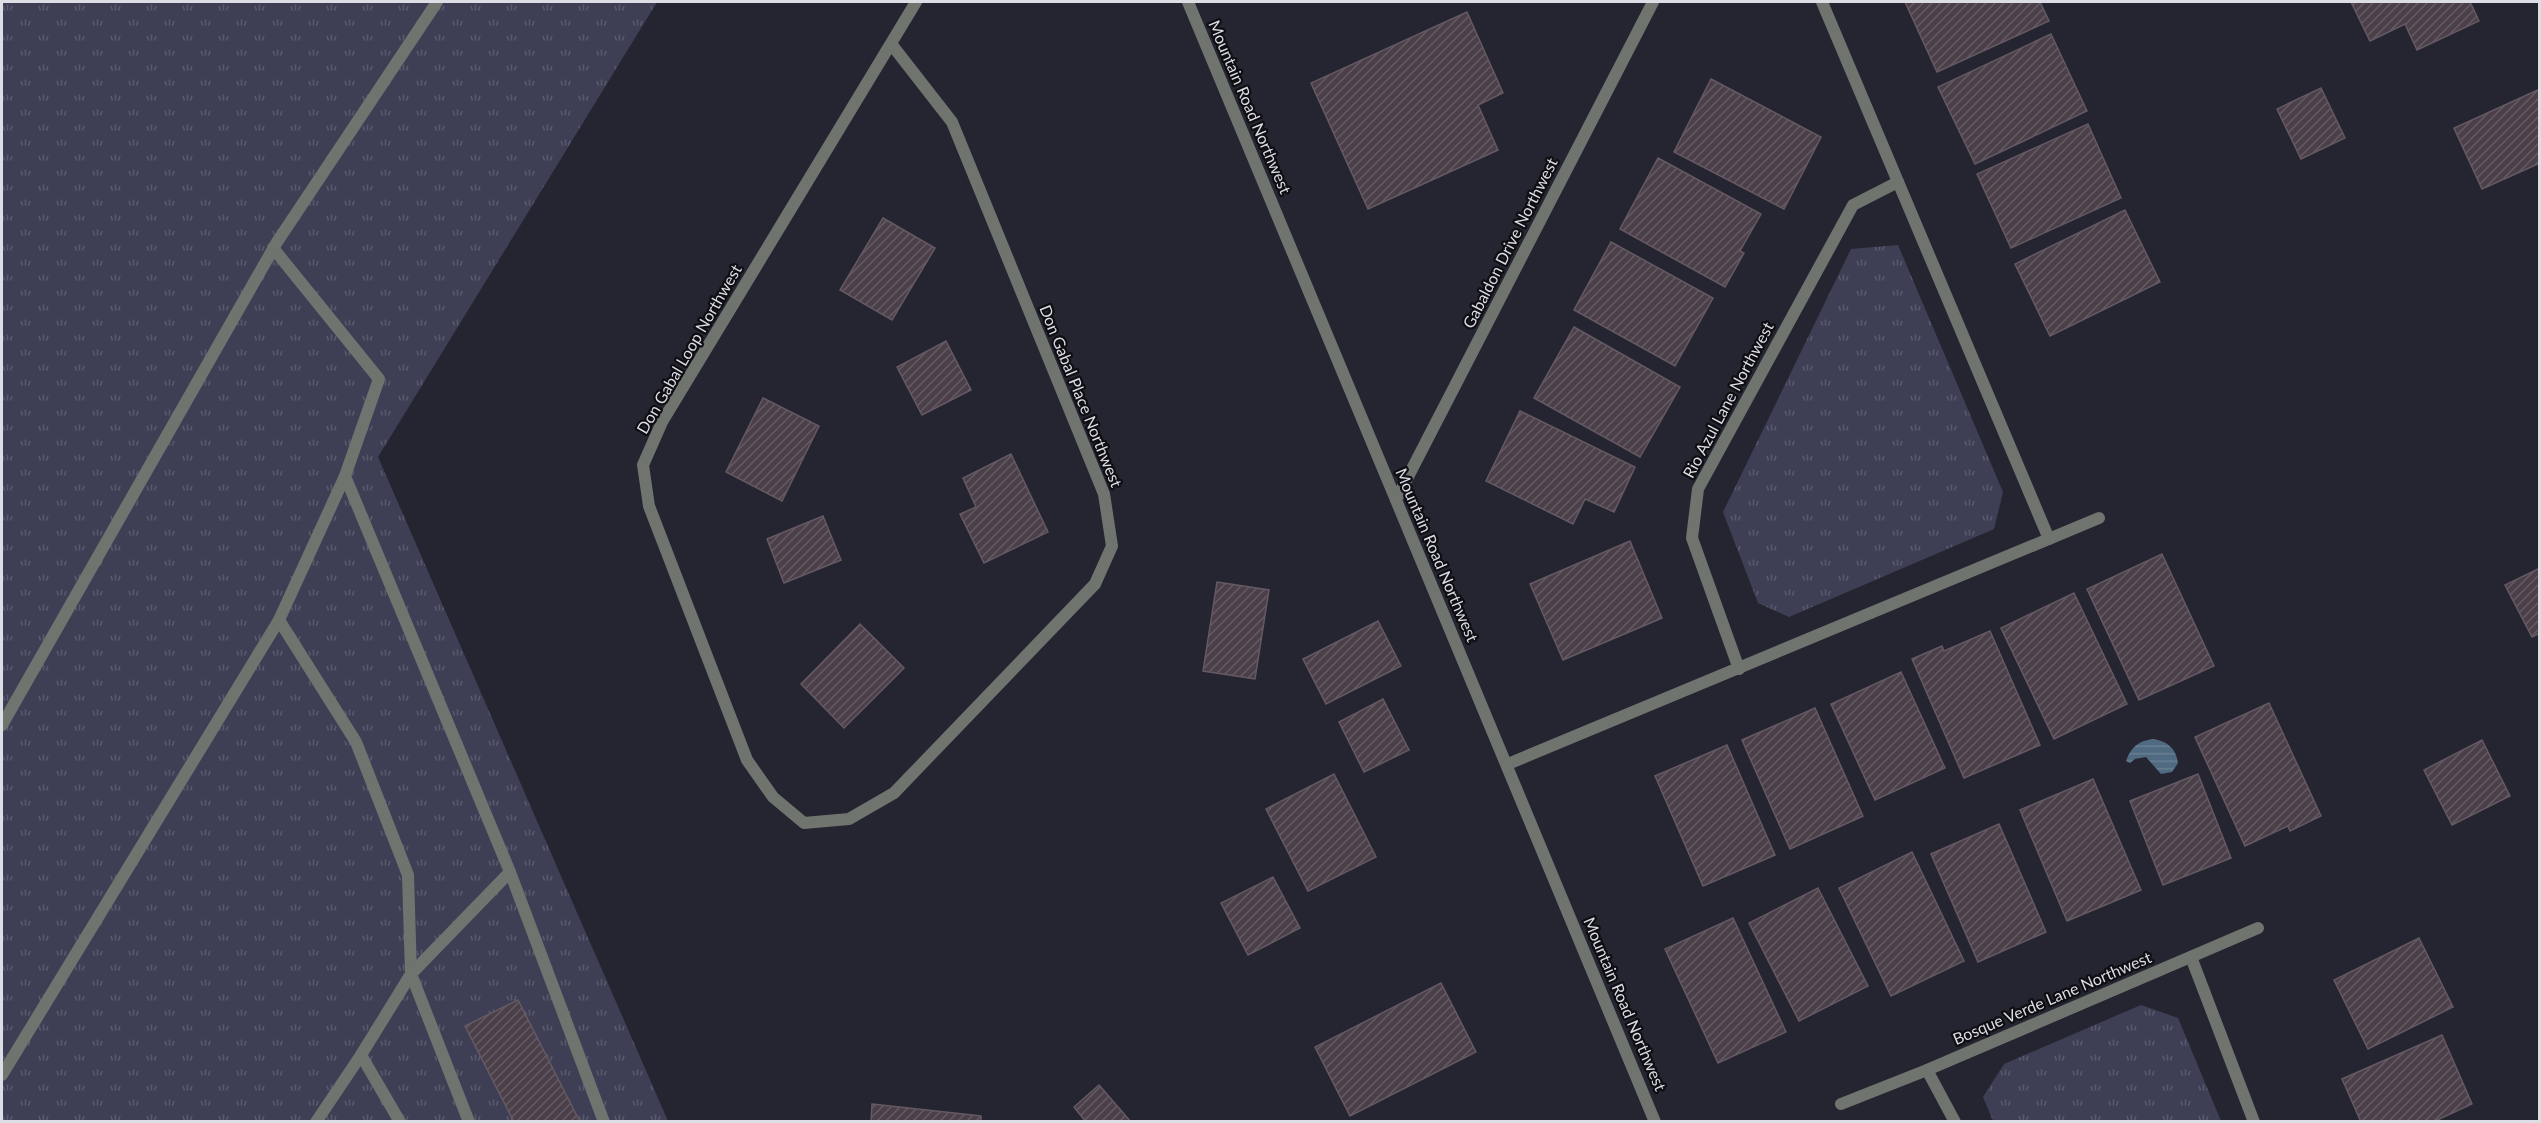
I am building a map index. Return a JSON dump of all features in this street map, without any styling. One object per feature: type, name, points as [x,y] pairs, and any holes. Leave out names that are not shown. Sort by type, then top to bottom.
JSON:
[{"type":"street","points":[[2,725],[273,248],[437,2]]},
{"type":"street","name":"Don Gabal Loop Northwest","points":[[804,823],[773,797],[747,760],[649,506],[643,465],[662,422],[916,2]]},
{"type":"street","name":"Mountain Road Northwest","points":[[1188,2],[1508,764],[1655,1122]]},
{"type":"street","name":"Gabaldon Drive Northwest","points":[[1396,500],[1653,2]]},
{"type":"street","points":[[1822,2],[2049,539]]},
{"type":"street","name":"Don Gabal Place Northwest","points":[[804,823],[849,819],[894,793],[1095,584],[1112,546],[1104,494],[952,122],[892,45]]},
{"type":"street","name":"Rio Azul Lane Northwest","points":[[1739,669],[1692,538],[1698,489],[1852,205],[1898,182]]},
{"type":"street","points":[[2,1075],[279,620],[345,476],[379,379],[273,248]]},
{"type":"street","points":[[345,476],[510,872],[604,1122]]},
{"type":"street","points":[[1508,764],[2099,518]]},
{"type":"street","points":[[279,620],[356,742],[408,875],[411,974],[470,1122]]},
{"type":"street","points":[[316,1122],[361,1056],[411,974],[510,872]]},
{"type":"street","name":"Bosque Verde Lane Northwest","points":[[1841,1104],[1927,1070],[2258,928]]},
{"type":"street","points":[[2190,957],[2254,1122]]},
{"type":"street","points":[[361,1056],[400,1122]]},
{"type":"street","points":[[1927,1070],[1955,1122]]},
{"type":"green space","points":[[2,2],[657,2],[378,457],[668,1121],[2,1122]]},
{"type":"green space","points":[[1898,245],[2003,492],[1994,529],[1789,617],[1758,603],[1723,512],[1851,249]]},
{"type":"green space","points":[[2141,1005],[2178,1018],[2221,1121],[1993,1121],[1983,1097],[2004,1064]]},
{"type":"shaded area","points":[[2153,739],[2163,741],[2173,749],[2178,763],[2172,772],[2161,774],[2146,757],[2135,759],[2130,763],[2126,761],[2136,745]]},
{"type":"building","points":[[1905,2],[2040,2],[2049,21],[1937,72]]},
{"type":"building","points":[[2351,2],[2470,2],[2479,21],[2417,50],[2405,24],[2370,41]]},
{"type":"building","points":[[1467,12],[1503,93],[1478,105],[1498,150],[1368,209],[1311,83]]},
{"type":"building","points":[[2051,34],[2087,111],[1975,164],[1938,87]]},
{"type":"building","points":[[1711,79],[1821,137],[1784,209],[1674,152]]},
{"type":"building","points":[[2321,88],[2345,138],[2301,159],[2277,109]]},
{"type":"building","points":[[2540,89],[2540,163],[2482,189],[2454,128]]},
{"type":"building","points":[[2088,124],[2121,198],[2011,248],[1977,174]]},
{"type":"building","points":[[1658,158],[1761,214],[1740,251],[1744,253],[1725,287],[1620,229]]},
{"type":"building","points":[[2125,210],[2160,282],[2050,336],[2015,264]]},
{"type":"building","points":[[883,218],[935,248],[892,320],[840,290]]},
{"type":"building","points":[[1611,242],[1713,298],[1675,366],[1574,310]]},
{"type":"building","points":[[1574,327],[1680,387],[1640,457],[1534,398]]},
{"type":"building","points":[[946,341],[971,390],[922,415],[897,367]]},
{"type":"building","points":[[763,398],[819,426],[782,501],[726,472]]},
{"type":"building","points":[[1520,411],[1635,467],[1614,512],[1585,499],[1573,524],[1486,481]]},
{"type":"building","points":[[1011,454],[1048,532],[984,563],[960,514],[976,507],[963,478]]},
{"type":"building","points":[[823,516],[841,560],[784,583],[767,539]]},
{"type":"building","points":[[1630,541],[1662,618],[1563,660],[1530,584]]},
{"type":"building","points":[[2162,554],[2214,666],[2139,700],[2087,589]]},
{"type":"building","points":[[2540,568],[2540,633],[2532,637],[2505,585]]},
{"type":"building","points":[[1217,582],[1269,590],[1255,679],[1203,671]]},
{"type":"building","points":[[2074,593],[2127,704],[2054,739],[2001,628]]},
{"type":"building","points":[[1378,621],[1401,666],[1326,704],[1303,659]]},
{"type":"building","points":[[860,624],[904,668],[844,728],[801,684]]},
{"type":"building","points":[[1990,631],[2040,745],[1964,778],[1912,659],[1942,646],[1944,651]]},
{"type":"building","points":[[1901,672],[1945,768],[1875,800],[1831,704]]},
{"type":"building","points":[[1383,699],[1409,750],[1364,772],[1339,722]]},
{"type":"building","points":[[2269,703],[2321,816],[2290,831],[2288,826],[2245,846],[2195,737]]},
{"type":"building","points":[[1815,708],[1863,816],[1790,849],[1742,740]]},
{"type":"building","points":[[2482,740],[2510,796],[2452,825],[2424,770]]},
{"type":"building","points":[[1727,745],[1775,855],[1703,886],[1655,776]]},
{"type":"building","points":[[1334,774],[1376,857],[1308,891],[1266,809]]},
{"type":"building","points":[[2198,774],[2231,858],[2163,885],[2130,801]]},
{"type":"building","points":[[2093,779],[2141,890],[2067,921],[2020,810]]},
{"type":"building","points":[[1999,824],[2046,932],[1978,962],[1931,854]]},
{"type":"building","points":[[1912,852],[1964,961],[1891,996],[1839,888]]},
{"type":"building","points":[[1273,877],[1300,928],[1248,955],[1221,903]]},
{"type":"building","points":[[1818,888],[1868,986],[1799,1021],[1749,923]]},
{"type":"building","points":[[1733,918],[1786,1032],[1718,1063],[1665,949]]},
{"type":"building","points":[[2419,938],[2453,1007],[2368,1049],[2334,980]]},
{"type":"building","points":[[1441,983],[1476,1052],[1350,1116],[1315,1047]]},
{"type":"building","points":[[518,1000],[580,1122],[514,1122],[465,1026]]},
{"type":"building","points":[[2442,1035],[2472,1104],[2433,1122],[2361,1122],[2342,1079]]},
{"type":"building","points":[[1099,1085],[1131,1122],[1086,1122],[1074,1107]]},
{"type":"building","points":[[872,1104],[981,1116],[981,1122],[871,1122]]}]
